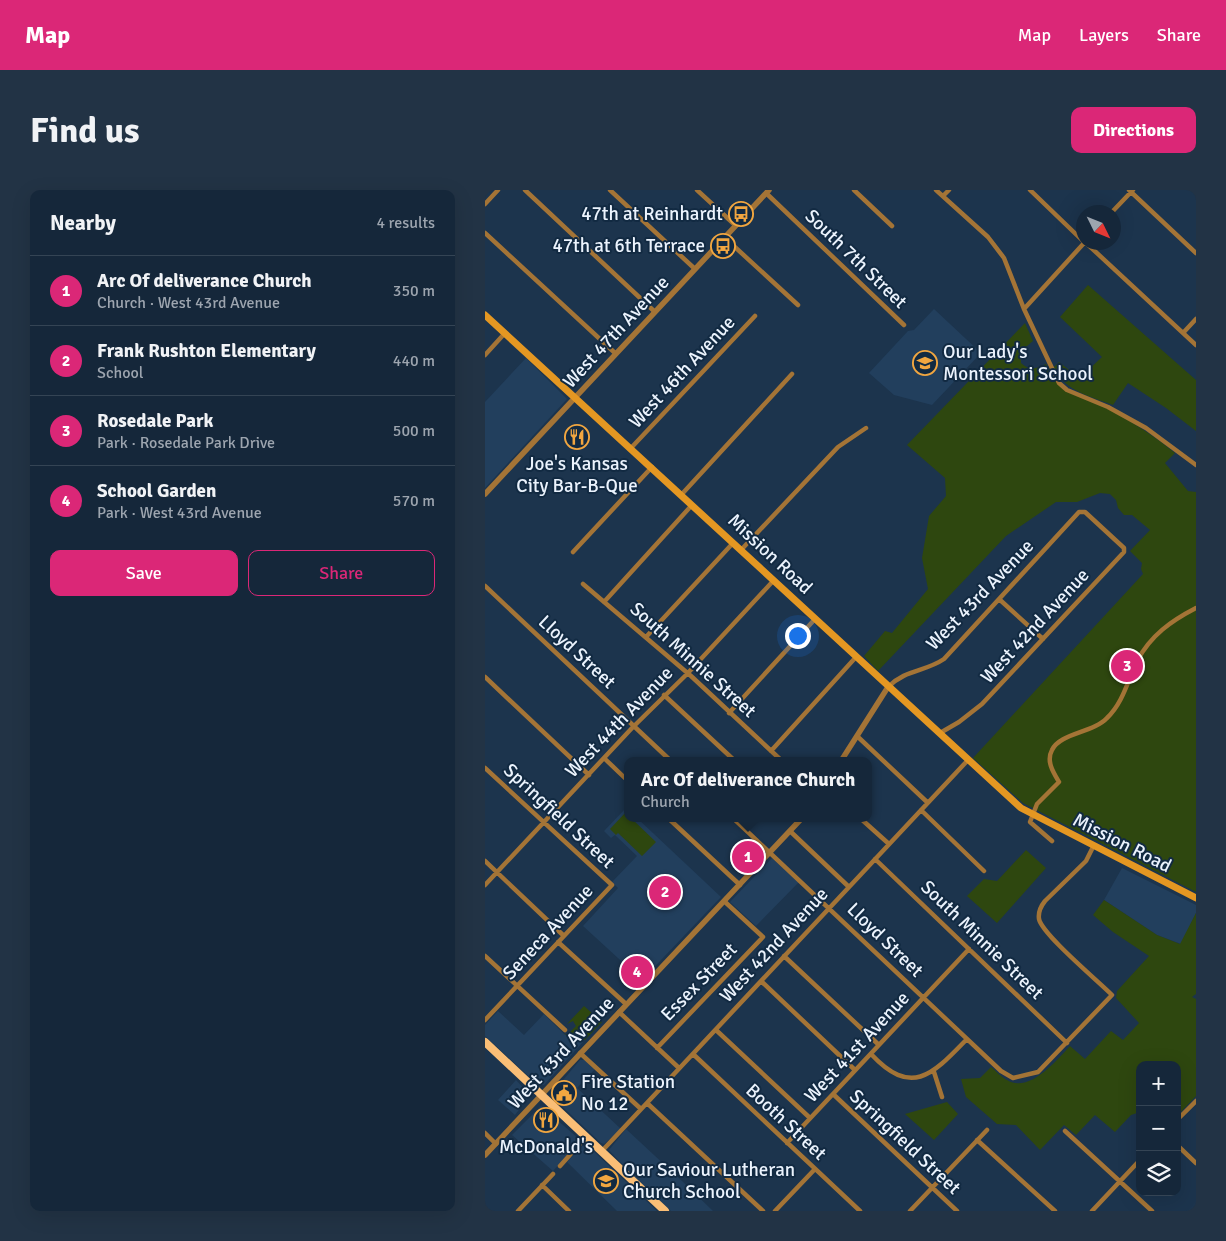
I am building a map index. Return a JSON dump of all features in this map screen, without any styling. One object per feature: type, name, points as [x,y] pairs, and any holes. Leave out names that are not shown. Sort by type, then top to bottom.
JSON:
[{"type":"main road","name":"Mission Road","points":[[485,315],[574,398],[682,494],[888,687],[1021,808],[1033,816],[1196,898]]},
{"type":"main road","points":[[485,1042],[665,1211]]},
{"type":"street","points":[[485,204],[498,190]]},
{"type":"street","points":[[525,190],[655,312]]},
{"type":"street","points":[[610,190],[695,269]]},
{"type":"street","points":[[697,190],[735,225]]},
{"type":"street","points":[[854,190],[892,226]]},
{"type":"street","points":[[936,190],[994,243],[1004,258],[1024,309],[1059,383],[1067,390],[1108,407],[1145,428],[1196,465]]},
{"type":"street","points":[[943,196],[949,190]]},
{"type":"street","points":[[1030,190],[1076,233]]},
{"type":"street","points":[[1118,205],[1131,191],[1196,253]]},
{"type":"street","name":"West 47th Avenue","points":[[485,494],[767,192]]},
{"type":"street","name":"South 7th Street","points":[[767,192],[904,325]]},
{"type":"street","points":[[485,233],[615,353]]},
{"type":"street","points":[[724,237],[798,305]]},
{"type":"street","points":[[1024,309],[1078,250]]},
{"type":"street","points":[[1094,250],[1196,345]]},
{"type":"street","name":"West 46th Avenue","points":[[631,448],[755,316]]},
{"type":"street","points":[[1183,333],[1196,319]]},
{"type":"street","points":[[485,355],[505,333]]},
{"type":"street","points":[[682,494],[792,374]]},
{"type":"street","points":[[741,550],[838,447],[866,428]]},
{"type":"street","points":[[573,552],[652,467]]},
{"type":"street","points":[[604,602],[692,504]]},
{"type":"street","name":"West 42nd Avenue","points":[[940,733],[965,718],[982,704],[1124,552],[1124,548],[1082,510]]},
{"type":"street","name":"West 43rd Avenue","points":[[844,757],[888,687],[903,674],[936,664],[945,659],[1082,510]]},
{"type":"street","points":[[646,637],[734,543]]},
{"type":"street","name":"West 44th Avenue","points":[[485,885],[633,726],[687,674],[774,580]]},
{"type":"street","name":"South Minnie Street","points":[[583,584],[646,637],[778,757]]},
{"type":"street","name":"Lloyd Street","points":[[485,586],[667,757]]},
{"type":"street","points":[[999,599],[1043,639]]},
{"type":"street","points":[[1033,816],[1037,804],[1059,782],[1049,758],[1056,744],[1096,727],[1107,719],[1116,708],[1137,661],[1151,641],[1171,621],[1196,608]]},
{"type":"street","points":[[729,713],[815,619]]},
{"type":"street","points":[[771,751],[856,657]]},
{"type":"street","points":[[485,677],[589,774]]},
{"type":"street","points":[[485,689],[491,683]]},
{"type":"street","points":[[664,695],[731,757]]},
{"type":"street","points":[[857,736],[927,802]]},
{"type":"street","points":[[604,758],[624,777]]},
{"type":"street","name":"West 42nd Avenue","points":[[601,1152],[968,760]]},
{"type":"street","name":"Springfield Street","points":[[485,768],[612,886]]},
{"type":"street","points":[[921,810],[984,871]]},
{"type":"street","name":"Mission Road","points":[[1033,816],[1031,823],[1053,841]]},
{"type":"street","points":[[672,822],[740,885]]},
{"type":"street","name":"Lloyd Street","points":[[737,822],[1005,1075],[1020,1078],[1038,1072],[1067,1043]]},
{"type":"street","name":"West 43rd Avenue","points":[[485,1155],[626,1004],[772,853],[798,822]]},
{"type":"street","points":[[864,822],[889,844]]},
{"type":"street","points":[[791,832],[849,887]]},
{"type":"street","points":[[1067,1043],[1113,995],[1047,932],[1040,920],[1040,913],[1045,901],[1086,861],[1093,846]]},
{"type":"street","name":"South Minnie Street","points":[[875,859],[1067,1043]]},
{"type":"street","points":[[485,861],[564,936]]},
{"type":"street","name":"Seneca Avenue","points":[[485,1020],[612,886]]},
{"type":"street","name":"Essex Street","points":[[657,1048],[763,937],[725,901]]},
{"type":"street","points":[[559,942],[626,1004]]},
{"type":"street","name":"West 41st Avenue","points":[[787,1143],[969,949]]},
{"type":"street","points":[[485,956],[565,1030]]},
{"type":"street","points":[[784,956],[879,1045]]},
{"type":"street","name":"Springfield Street","points":[[761,981],[855,1070]]},
{"type":"street","points":[[619,1012],[679,1068]]},
{"type":"street","points":[[715,1030],[810,1118]]},
{"type":"street","points":[[871,1054],[889,1070],[905,1078],[922,1077],[934,1072],[967,1039]]},
{"type":"street","points":[[580,1053],[641,1109]]},
{"type":"street","name":"Booth Street","points":[[693,1054],[859,1211]]},
{"type":"street","points":[[934,1072],[942,1097]]},
{"type":"street","name":"Springfield Street","points":[[833,1094],[957,1211]]},
{"type":"street","points":[[1181,1116],[1196,1101]]},
{"type":"street","points":[[647,1102],[763,1211]]},
{"type":"street","points":[[910,1211],[987,1130]]},
{"type":"street","points":[[1065,1131],[1152,1211]]},
{"type":"street","points":[[485,1133],[496,1144]]},
{"type":"street","points":[[559,1166],[586,1137]]},
{"type":"street","points":[[977,1140],[1055,1211]]},
{"type":"street","points":[[1181,1149],[1196,1163]]},
{"type":"street","points":[[1091,1211],[1136,1164]]},
{"type":"street","points":[[775,1211],[815,1169]]},
{"type":"street","points":[[518,1211],[553,1174]]},
{"type":"street","points":[[542,1185],[569,1211]]},
{"type":"shaded area","name":"Our Lady's Montessori School","points":[[934,309],[981,353],[932,405],[894,395],[869,373],[908,331],[914,330]]},
{"type":"shaded area","points":[[526,358],[567,399],[485,488],[485,402]]},
{"type":"shaded area","points":[[624,810],[624,822],[641,822],[721,897],[642,980],[583,926],[618,888],[612,882],[637,856],[615,835],[611,838],[604,831]]},
{"type":"shaded area","points":[[772,858],[799,882],[756,926],[730,902]]},
{"type":"shaded area","points":[[1122,868],[1196,905],[1196,913],[1181,944],[1157,935],[1104,900]]},
{"type":"shaded area","points":[[498,1011],[524,1035],[544,1014],[564,1034],[578,1038],[583,1042],[544,1085],[538,1085],[485,1036],[485,1025]]},
{"type":"shaded area","points":[[580,1060],[585,1060],[595,1069],[577,1088],[621,1129],[604,1144],[552,1097],[553,1092]]},
{"type":"shaded area","points":[[516,1080],[530,1095],[515,1115],[498,1100]]},
{"type":"shaded area","points":[[541,1106],[579,1139],[578,1143],[553,1171],[512,1135]]},
{"type":"shaded area","points":[[626,1129],[713,1211],[671,1211],[635,1178],[609,1150]]},
{"type":"shaded area","name":"Our Saviour Lutheran Church School","points":[[582,1146],[588,1146],[657,1211],[617,1211],[567,1162]]},
{"type":"green space","points":[[1088,285],[1196,380],[1196,431],[1128,383],[1113,405],[1079,392],[1058,376],[1053,368],[1059,362],[1069,370],[1086,372],[1102,357],[1060,317]]},
{"type":"green space","points":[[1025,323],[1033,341],[1021,351],[1021,363],[1033,368],[1046,364],[1060,384],[1067,390],[1103,406],[1138,426],[1175,453],[1165,463],[1188,491],[1196,492],[1196,892],[1023,803],[973,758],[1143,574],[1141,569],[1142,563],[1130,551],[1150,530],[1132,515],[1124,515],[1118,508],[1116,500],[1110,494],[1100,493],[1077,502],[1056,502],[1006,536],[878,671],[864,656],[885,631],[892,633],[928,589],[922,558],[929,516],[946,496],[945,478],[907,445]]},
{"type":"green space","points":[[624,814],[624,822],[635,822],[656,842],[642,856],[618,833],[616,835],[610,829]]},
{"type":"green space","points":[[1026,850],[1046,868],[997,923],[967,896],[984,879],[997,881]]},
{"type":"green space","points":[[1104,900],[1157,935],[1180,944],[1196,913],[1196,994],[1192,997],[1196,999],[1196,1096],[1181,1112],[1181,1061],[1136,1061],[1136,1113],[1131,1115],[1115,1132],[1095,1115],[1076,1135],[1064,1125],[1040,1150],[1016,1125],[997,1124],[966,1097],[961,1079],[980,1078],[991,1067],[1007,1080],[1015,1083],[1024,1083],[1042,1074],[1070,1046],[1085,1059],[1111,1031],[1123,1040],[1139,1023],[1116,998],[1117,991],[1149,956],[1113,932],[1093,915]]},
{"type":"green space","points":[[584,1006],[602,1022],[585,1040],[564,1034],[568,1034],[576,1026],[573,1021],[567,1024]]},
{"type":"green space","points":[[947,1102],[958,1114],[934,1140],[905,1114]]},
{"type":"place","name":"47th at Reinhardt","points":[[741,214]]},
{"type":"place","name":"47th at 6th Terrace","points":[[723,246]]},
{"type":"place","name":"Our Lady's Montessori School","points":[[925,363]]},
{"type":"place","name":"Joe's Kansas City Bar-B-Que","points":[[577,437]]},
{"type":"place","name":"Rosedale Park","points":[[1127,666]]},
{"type":"place","name":"Arc Of deliverance Church","points":[[748,857]]},
{"type":"place","name":"Frank Rushton Elementary","points":[[665,892]]},
{"type":"place","name":"School Garden","points":[[637,972]]},
{"type":"place","name":"Fire Station No 12","points":[[564,1093]]},
{"type":"place","name":"McDonald's","points":[[546,1120]]},
{"type":"place","name":"Our Saviour Lutheran Church School","points":[[606,1181]]}]
